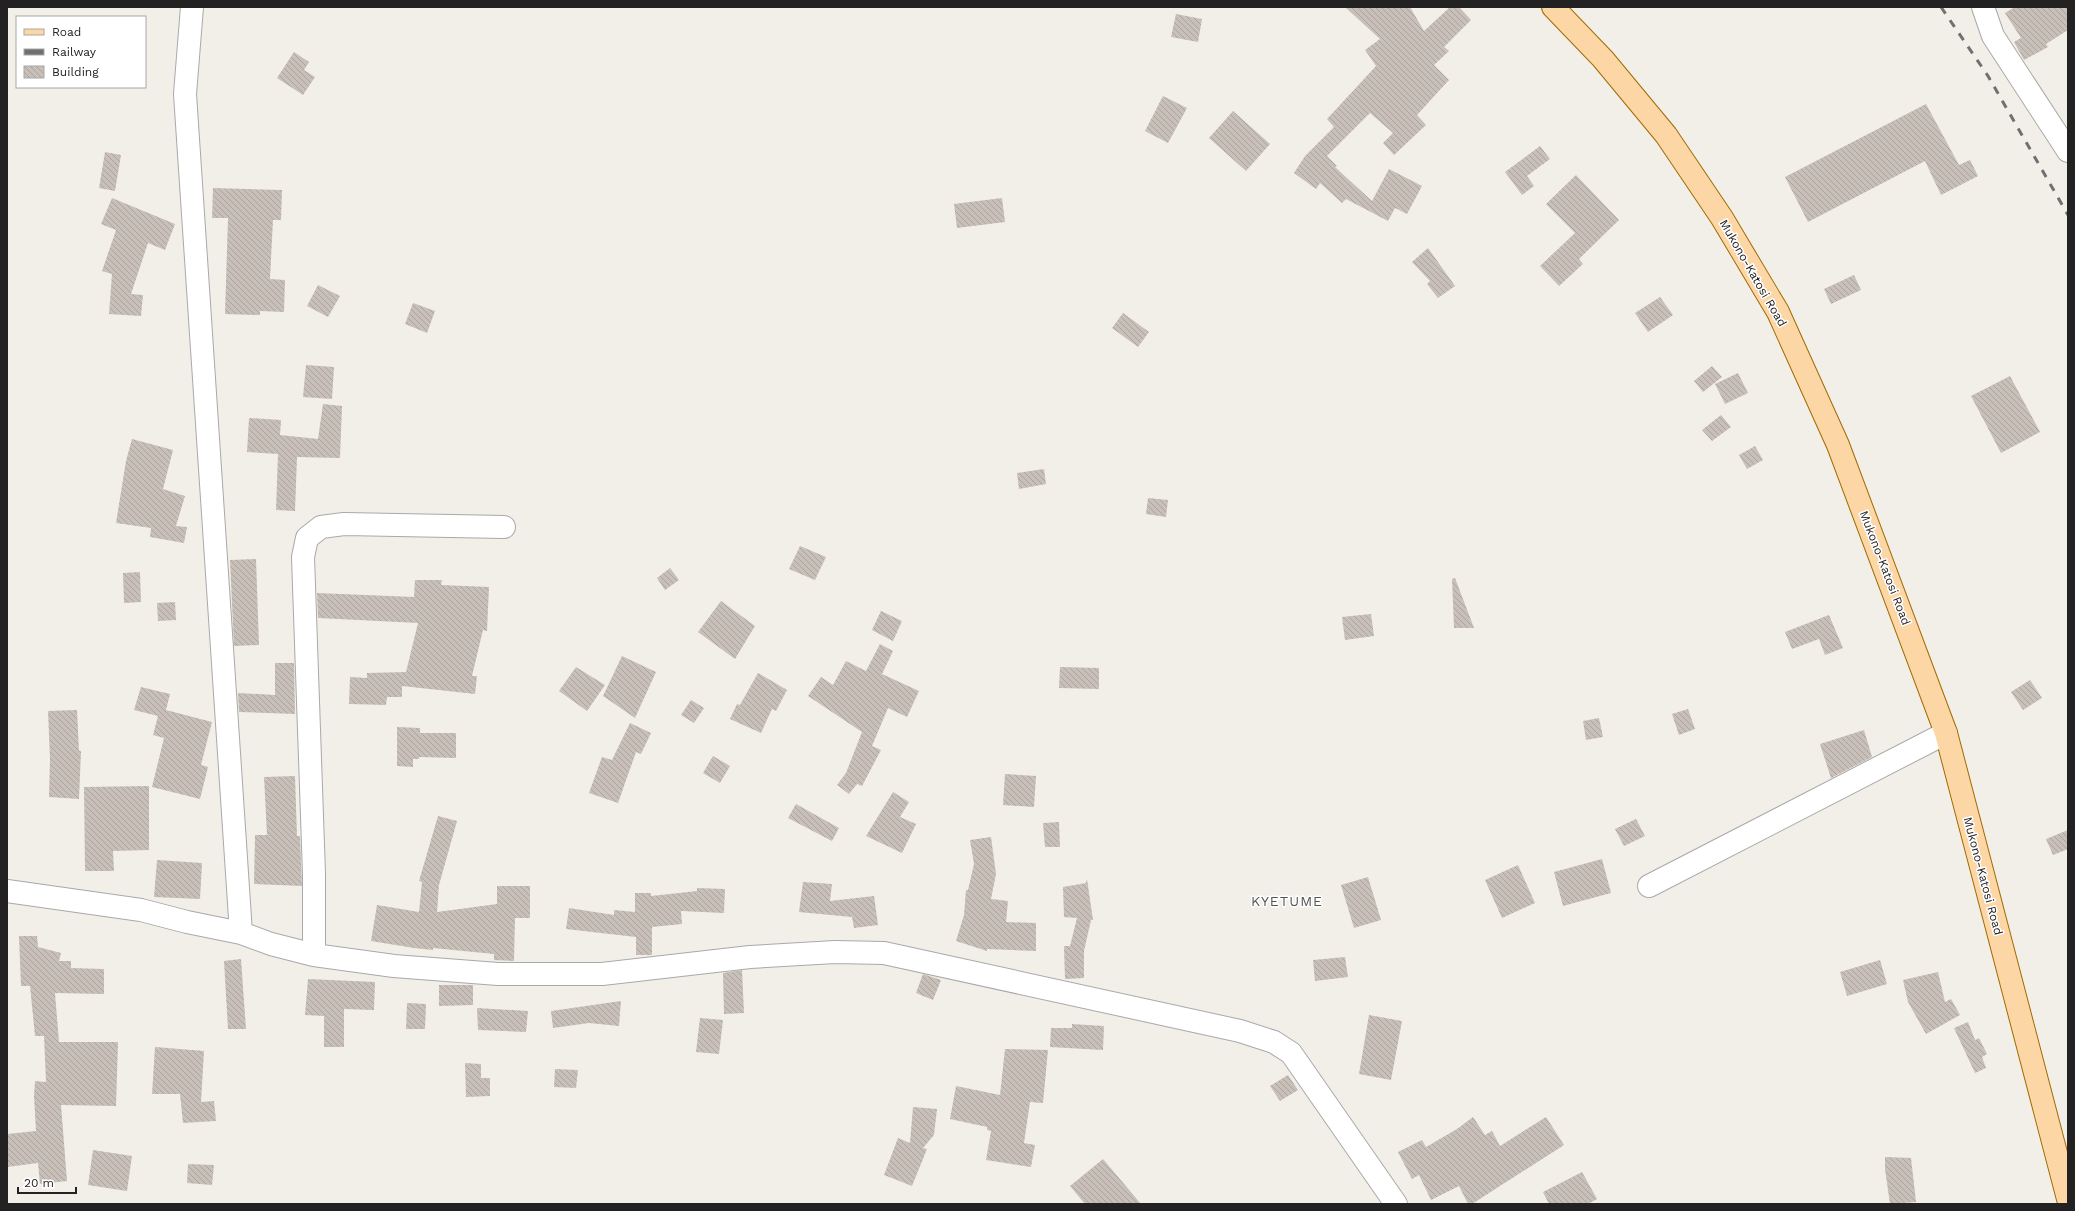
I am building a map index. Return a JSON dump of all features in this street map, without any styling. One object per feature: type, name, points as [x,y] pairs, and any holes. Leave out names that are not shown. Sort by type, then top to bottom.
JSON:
[{"type":"main road","name":"Mukono-Katosi Road","points":[[1553,7],[1603,59],[1666,135],[1722,218],[1778,312],[1838,445],[1893,588],[1946,733],[2068,1199]]},
{"type":"street","points":[[192,7],[185,94],[241,933]]},
{"type":"street","points":[[1983,7],[1993,36],[2068,151]]},
{"type":"street","points":[[314,955],[314,874],[303,557],[307,538],[321,527],[344,524],[504,527]]},
{"type":"street","points":[[1649,886],[1946,733]]},
{"type":"street","points":[[7,892],[141,910],[187,922],[241,933],[271,944],[314,955],[394,966],[498,974],[602,974],[750,958],[835,952],[884,953],[1240,1031],[1274,1042],[1291,1053],[1396,1204]]},
{"type":"building","points":[[1345,7],[1410,7],[1424,31],[1450,7],[1459,7],[1471,20],[1444,47],[1449,51],[1434,65],[1449,80],[1417,115],[1426,125],[1394,155],[1383,143],[1393,133],[1370,113],[1327,156],[1337,166],[1335,167],[1372,201],[1389,169],[1422,186],[1407,214],[1395,208],[1388,221],[1346,199],[1342,203],[1320,183],[1316,189],[1294,173],[1305,156],[1334,127],[1327,119],[1376,66],[1365,50],[1380,39]]},
{"type":"building","points":[[2015,7],[2068,7],[2068,30],[2046,44],[2048,47],[2024,60],[2014,42],[2021,38],[2005,13]]},
{"type":"building","points":[[1176,14],[1202,19],[1198,42],[1171,37]]},
{"type":"building","points":[[294,52],[309,62],[304,70],[315,77],[303,95],[277,78]]},
{"type":"building","points":[[1163,96],[1187,108],[1168,143],[1145,131]]},
{"type":"building","points":[[1926,104],[1959,165],[1970,160],[1978,176],[1941,195],[1925,161],[1808,222],[1785,177]]},
{"type":"building","points":[[1233,111],[1270,144],[1246,171],[1209,138]]},
{"type":"building","points":[[1540,146],[1550,159],[1527,176],[1534,186],[1522,195],[1505,172]]},
{"type":"building","points":[[105,152],[121,155],[115,191],[99,188]]},
{"type":"building","points":[[1576,175],[1619,220],[1579,259],[1583,264],[1559,286],[1540,266],[1575,233],[1546,204]]},
{"type":"building","points":[[213,188],[282,190],[281,220],[273,220],[270,279],[285,280],[284,312],[260,311],[260,315],[225,314],[228,218],[212,218]]},
{"type":"building","points":[[112,198],[175,224],[165,250],[148,243],[131,294],[143,295],[141,316],[109,314],[112,274],[102,271],[116,230],[101,224]]},
{"type":"building","points":[[1002,198],[1005,222],[957,228],[954,204]]},
{"type":"building","points":[[1428,248],[1455,286],[1438,298],[1427,284],[1430,281],[1412,262]]},
{"type":"building","points":[[1854,275],[1861,290],[1831,304],[1824,289]]},
{"type":"building","points":[[318,285],[340,296],[328,317],[307,306]]},
{"type":"building","points":[[1660,297],[1673,315],[1648,332],[1635,313]]},
{"type":"building","points":[[413,303],[435,311],[427,333],[405,324]]},
{"type":"building","points":[[1123,313],[1149,332],[1138,347],[1112,328]]},
{"type":"building","points":[[306,365],[334,367],[332,399],[303,397]]},
{"type":"building","points":[[1712,366],[1722,377],[1703,392],[1694,381]]},
{"type":"building","points":[[1738,373],[1748,393],[1725,404],[1715,384]]},
{"type":"building","points":[[2010,376],[2040,432],[2001,453],[1971,396]]},
{"type":"building","points":[[323,404],[342,406],[340,458],[297,457],[295,511],[276,510],[278,454],[247,452],[249,418],[281,420],[280,435],[318,439]]},
{"type":"building","points":[[1721,415],[1731,427],[1712,441],[1702,430]]},
{"type":"building","points":[[132,439],[173,450],[163,489],[185,496],[176,526],[187,527],[184,543],[150,537],[151,528],[116,523],[126,461]]},
{"type":"building","points":[[1755,446],[1763,460],[1747,469],[1739,455]]},
{"type":"building","points":[[1044,469],[1046,484],[1019,489],[1017,473]]},
{"type":"building","points":[[1148,498],[1168,500],[1166,517],[1146,514]]},
{"type":"building","points":[[800,546],[826,557],[815,580],[789,569]]},
{"type":"building","points":[[256,559],[259,645],[234,646],[230,560]]},
{"type":"building","points":[[670,568],[679,580],[665,590],[657,578]]},
{"type":"building","points":[[140,572],[141,602],[124,603],[123,573]]},
{"type":"building","points":[[1455,578],[1474,628],[1454,628],[1452,579]]},
{"type":"building","points":[[415,580],[442,580],[441,585],[489,587],[487,631],[483,630],[472,676],[477,676],[475,694],[402,686],[402,697],[387,697],[386,705],[349,704],[350,677],[367,678],[367,673],[406,672],[418,623],[318,618],[317,593],[414,597]]},
{"type":"building","points":[[721,601],[755,626],[735,659],[698,632]]},
{"type":"building","points":[[175,602],[176,620],[158,621],[157,603]]},
{"type":"building","points":[[881,611],[902,621],[893,641],[872,630]]},
{"type":"building","points":[[1371,614],[1374,636],[1345,640],[1342,617]]},
{"type":"building","points":[[1829,615],[1843,648],[1825,655],[1819,639],[1792,649],[1785,632]]},
{"type":"building","points":[[880,644],[893,651],[882,674],[919,691],[907,717],[888,708],[872,746],[881,750],[862,786],[857,784],[849,794],[837,785],[846,773],[862,732],[808,696],[821,677],[833,685],[846,661],[866,671]]},
{"type":"building","points":[[622,656],[656,672],[635,718],[603,696]]},
{"type":"building","points":[[275,663],[294,663],[295,714],[239,712],[238,693],[275,695]]},
{"type":"building","points":[[576,667],[605,685],[587,711],[559,691]]},
{"type":"building","points":[[1060,667],[1099,668],[1099,689],[1059,688]]},
{"type":"building","points":[[758,673],[787,690],[776,711],[772,709],[761,733],[730,719],[737,704],[740,705]]},
{"type":"building","points":[[2030,680],[2042,698],[2023,710],[2011,692]]},
{"type":"building","points":[[141,687],[170,694],[166,710],[212,722],[201,765],[208,767],[200,799],[152,787],[164,738],[153,735],[158,716],[134,710]]},
{"type":"building","points":[[691,700],[704,708],[694,723],[681,715]]},
{"type":"building","points":[[1688,709],[1695,729],[1679,735],[1672,714]]},
{"type":"building","points":[[77,710],[79,751],[81,751],[79,799],[49,797],[50,759],[48,711]]},
{"type":"building","points":[[1599,718],[1603,737],[1586,740],[1583,721]]},
{"type":"building","points":[[630,723],[651,733],[641,754],[636,752],[618,803],[589,793],[602,757],[612,760]]},
{"type":"building","points":[[397,727],[420,728],[420,733],[456,733],[456,758],[419,757],[419,759],[413,759],[413,767],[397,766]]},
{"type":"building","points":[[1864,730],[1872,757],[1831,778],[1820,744]]},
{"type":"building","points":[[713,756],[730,766],[720,783],[703,773]]},
{"type":"building","points":[[1005,774],[1036,776],[1034,807],[1003,805]]},
{"type":"building","points":[[295,776],[297,836],[300,836],[302,886],[254,884],[255,835],[267,835],[264,777]]},
{"type":"building","points":[[149,786],[149,850],[113,851],[114,871],[85,871],[84,787]]},
{"type":"building","points":[[893,792],[909,802],[900,817],[916,824],[902,853],[866,836]]},
{"type":"building","points":[[796,804],[839,828],[832,841],[788,818]]},
{"type":"building","points":[[438,816],[457,821],[439,885],[437,912],[497,904],[497,886],[530,886],[530,918],[515,918],[514,961],[494,960],[494,954],[433,948],[433,950],[414,948],[371,941],[377,905],[419,912],[422,882],[419,881]]},
{"type":"building","points":[[1636,819],[1645,836],[1624,846],[1615,829]]},
{"type":"building","points":[[1059,822],[1060,847],[1045,847],[1043,823]]},
{"type":"building","points":[[2068,830],[2068,849],[2053,855],[2046,839]]},
{"type":"building","points":[[991,837],[996,874],[991,899],[1008,901],[1006,922],[1036,923],[1036,951],[987,949],[987,951],[956,941],[964,915],[966,890],[968,890],[974,864],[970,840]]},
{"type":"building","points":[[1602,859],[1611,893],[1563,906],[1554,872]]},
{"type":"building","points":[[157,860],[202,863],[200,899],[154,897]]},
{"type":"building","points":[[1518,865],[1535,903],[1502,918],[1485,880]]},
{"type":"building","points":[[1368,877],[1381,920],[1354,928],[1341,885]]},
{"type":"building","points":[[1087,879],[1093,920],[1091,920],[1084,951],[1084,978],[1065,979],[1064,946],[1070,946],[1077,918],[1064,917],[1063,887],[1086,883]]},
{"type":"building","points":[[803,882],[832,884],[830,901],[874,896],[878,925],[854,928],[852,917],[799,912]]},
{"type":"building","points":[[697,888],[725,889],[724,913],[681,911],[682,924],[652,927],[652,955],[636,955],[636,937],[566,929],[569,908],[614,915],[614,910],[635,912],[635,893],[651,893],[651,896],[697,891]]},
{"type":"building","points":[[19,936],[37,936],[38,947],[61,953],[59,961],[71,961],[71,968],[104,969],[104,994],[55,993],[59,1042],[118,1042],[116,1106],[61,1105],[67,1181],[40,1184],[38,1163],[7,1167],[7,1134],[36,1131],[34,1096],[35,1081],[46,1082],[44,1036],[35,1036],[30,986],[21,986]]},
{"type":"building","points":[[1345,957],[1348,977],[1315,981],[1313,960]]},
{"type":"building","points":[[241,959],[246,1029],[228,1029],[224,961]]},
{"type":"building","points":[[1880,960],[1887,984],[1847,996],[1840,972]]},
{"type":"building","points":[[742,970],[744,1013],[724,1014],[723,973]]},
{"type":"building","points":[[1938,972],[1945,1002],[1951,999],[1960,1015],[1926,1034],[1908,1002],[1903,980]]},
{"type":"building","points":[[923,974],[941,980],[933,1000],[916,993]]},
{"type":"building","points":[[308,979],[375,982],[374,1010],[344,1009],[344,1047],[324,1047],[324,1016],[305,1015]]},
{"type":"building","points":[[439,985],[473,985],[473,1005],[439,1006]]},
{"type":"building","points":[[621,1001],[619,1026],[589,1023],[553,1028],[551,1011]]},
{"type":"building","points":[[407,1003],[426,1004],[425,1029],[406,1029]]},
{"type":"building","points":[[477,1008],[528,1011],[526,1032],[478,1030]]},
{"type":"building","points":[[1369,1015],[1402,1021],[1391,1080],[1359,1074]]},
{"type":"building","points":[[700,1018],[723,1020],[719,1054],[696,1052]]},
{"type":"building","points":[[1968,1022],[1975,1040],[1979,1038],[1987,1054],[1982,1057],[1986,1068],[1975,1073],[1954,1028]]},
{"type":"building","points":[[1072,1024],[1104,1026],[1103,1050],[1050,1047],[1051,1028],[1072,1028]]},
{"type":"building","points":[[155,1047],[204,1051],[201,1102],[214,1101],[216,1121],[183,1123],[180,1094],[152,1094]]},
{"type":"building","points":[[1005,1049],[1048,1050],[1043,1103],[1030,1102],[1024,1143],[1035,1145],[1031,1167],[986,1160],[991,1131],[987,1130],[987,1127],[950,1119],[956,1086],[1000,1095]]},
{"type":"building","points":[[465,1063],[481,1064],[481,1078],[490,1078],[490,1096],[466,1097]]},
{"type":"building","points":[[555,1069],[578,1070],[576,1088],[554,1087]]},
{"type":"building","points":[[1288,1075],[1298,1090],[1280,1101],[1270,1086]]},
{"type":"building","points":[[913,1107],[937,1109],[934,1135],[923,1148],[927,1149],[912,1186],[884,1175],[898,1138],[910,1143]]},
{"type":"building","points":[[1473,1117],[1485,1135],[1492,1131],[1500,1146],[1546,1117],[1564,1145],[1472,1204],[1468,1204],[1459,1186],[1431,1200],[1419,1175],[1412,1179],[1398,1152],[1422,1140],[1426,1147],[1457,1129]]},
{"type":"building","points":[[93,1150],[132,1156],[127,1191],[88,1185]]},
{"type":"building","points":[[1885,1157],[1911,1158],[1916,1202],[1890,1204],[1885,1169]]},
{"type":"building","points":[[1103,1159],[1141,1204],[1085,1204],[1070,1186]]},
{"type":"building","points":[[188,1164],[214,1165],[212,1185],[187,1183]]},
{"type":"building","points":[[1582,1172],[1597,1199],[1588,1204],[1549,1204],[1543,1192]]},
{"type":"railway","points":[[1941,7],[1988,76],[2068,215]]},
{"type":"district","name":"KYETUME","points":[[1287,901]]}]
